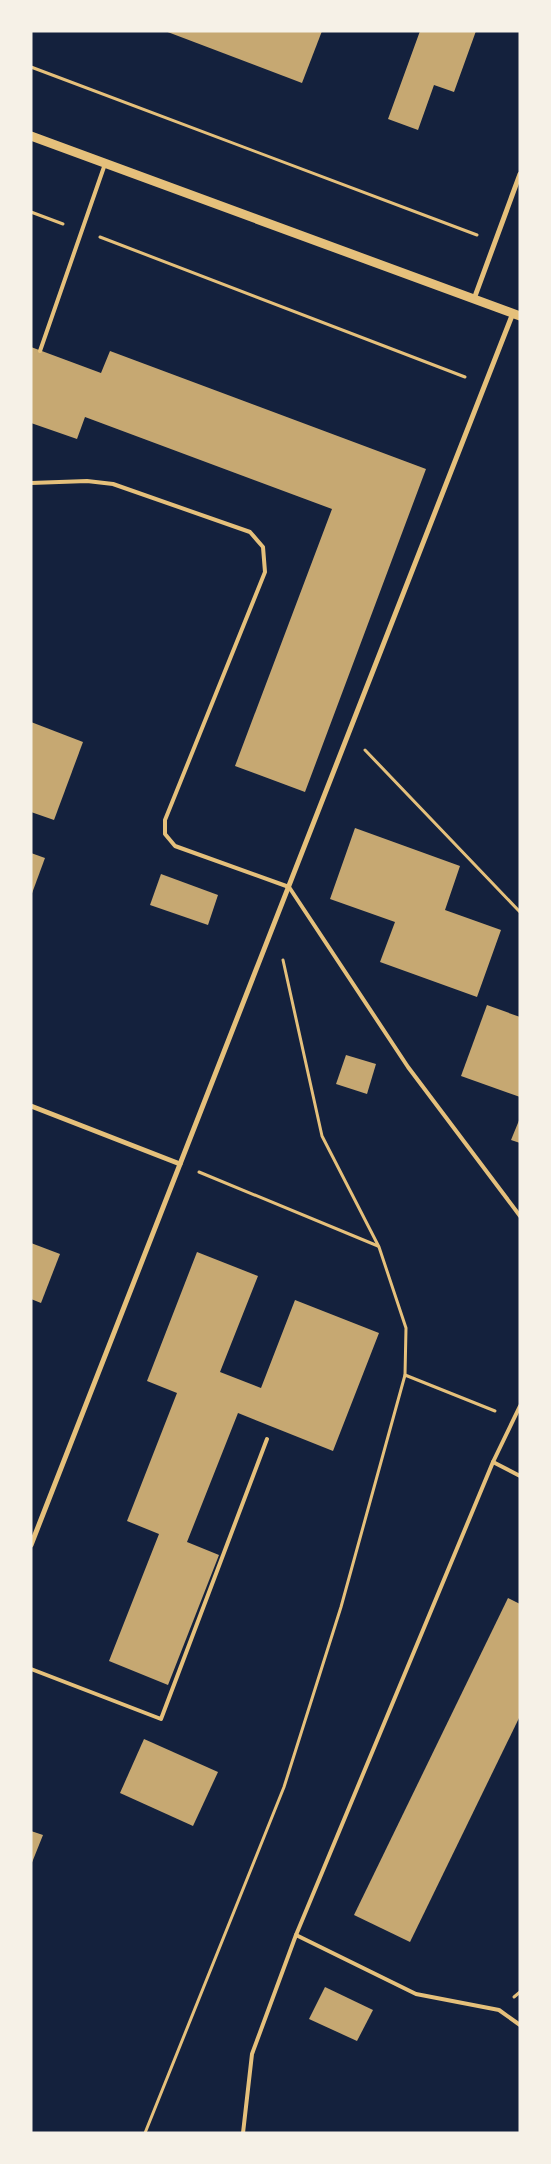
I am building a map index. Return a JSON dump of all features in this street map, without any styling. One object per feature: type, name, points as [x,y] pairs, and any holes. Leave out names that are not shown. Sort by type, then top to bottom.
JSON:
[{"type":"street","points":[[31,136],[516,315],[485,384],[31,1545]]},
{"type":"street","points":[[474,299],[520,174]]},
{"type":"street","points":[[31,1106],[180,1164]]},
{"type":"lane","points":[[40,351],[80,230],[105,163]]},
{"type":"lane","points":[[31,483],[87,481],[113,484],[250,532],[263,547],[265,572],[164,820],[164,834],[175,846],[288,887],[408,1067],[520,1216]]},
{"type":"lane","points":[[243,2133],[252,2054],[296,1935],[493,1462],[520,1406]]},
{"type":"lane","points":[[31,1669],[160,1719],[267,1438]]},
{"type":"lane","points":[[493,1462],[520,1476]]},
{"type":"lane","points":[[296,1935],[416,1994],[499,2010],[520,2025]]},
{"type":"path","points":[[31,67],[495,242]]},
{"type":"path","points":[[31,212],[485,384]]},
{"type":"path","points":[[348,734],[520,912]]},
{"type":"path","points":[[145,2133],[284,1787],[341,1607],[405,1375],[406,1328],[379,1246],[322,1136],[275,922]]},
{"type":"path","points":[[180,1164],[379,1246]]},
{"type":"path","points":[[405,1375],[514,1419]]},
{"type":"building","points":[[165,31],[322,31],[302,83]]},
{"type":"building","points":[[420,31],[476,31],[454,92],[434,85],[418,130],[388,119]]},
{"type":"building","points":[[31,347],[101,373],[110,351],[426,469],[305,792],[235,766],[332,509],[85,417],[77,439],[31,423]]},
{"type":"building","points":[[31,722],[83,742],[54,820],[31,812]]},
{"type":"building","points":[[355,828],[460,866],[445,910],[501,930],[477,997],[380,962],[395,922],[330,899]]},
{"type":"building","points":[[31,853],[45,858],[31,896]]},
{"type":"building","points":[[161,874],[218,895],[208,925],[150,905]]},
{"type":"building","points":[[487,1005],[520,1017],[520,1097],[461,1076]]},
{"type":"building","points":[[346,1055],[376,1064],[367,1094],[336,1084]]},
{"type":"building","points":[[520,1118],[520,1143],[511,1140]]},
{"type":"building","points":[[31,1243],[60,1254],[41,1303],[31,1299]]},
{"type":"building","points":[[197,1252],[258,1276],[220,1372],[261,1388],[295,1300],[379,1333],[333,1451],[238,1413],[187,1542],[219,1555],[168,1685],[109,1661],[159,1534],[127,1521],[177,1393],[147,1381]]},
{"type":"building","points":[[508,1598],[520,1604],[520,1716],[410,1942],[354,1915]]},
{"type":"building","points":[[144,1739],[218,1772],[193,1826],[120,1793]]},
{"type":"building","points":[[31,1831],[43,1835],[31,1865]]},
{"type":"building","points":[[325,1987],[373,2010],[357,2041],[309,2019]]}]
